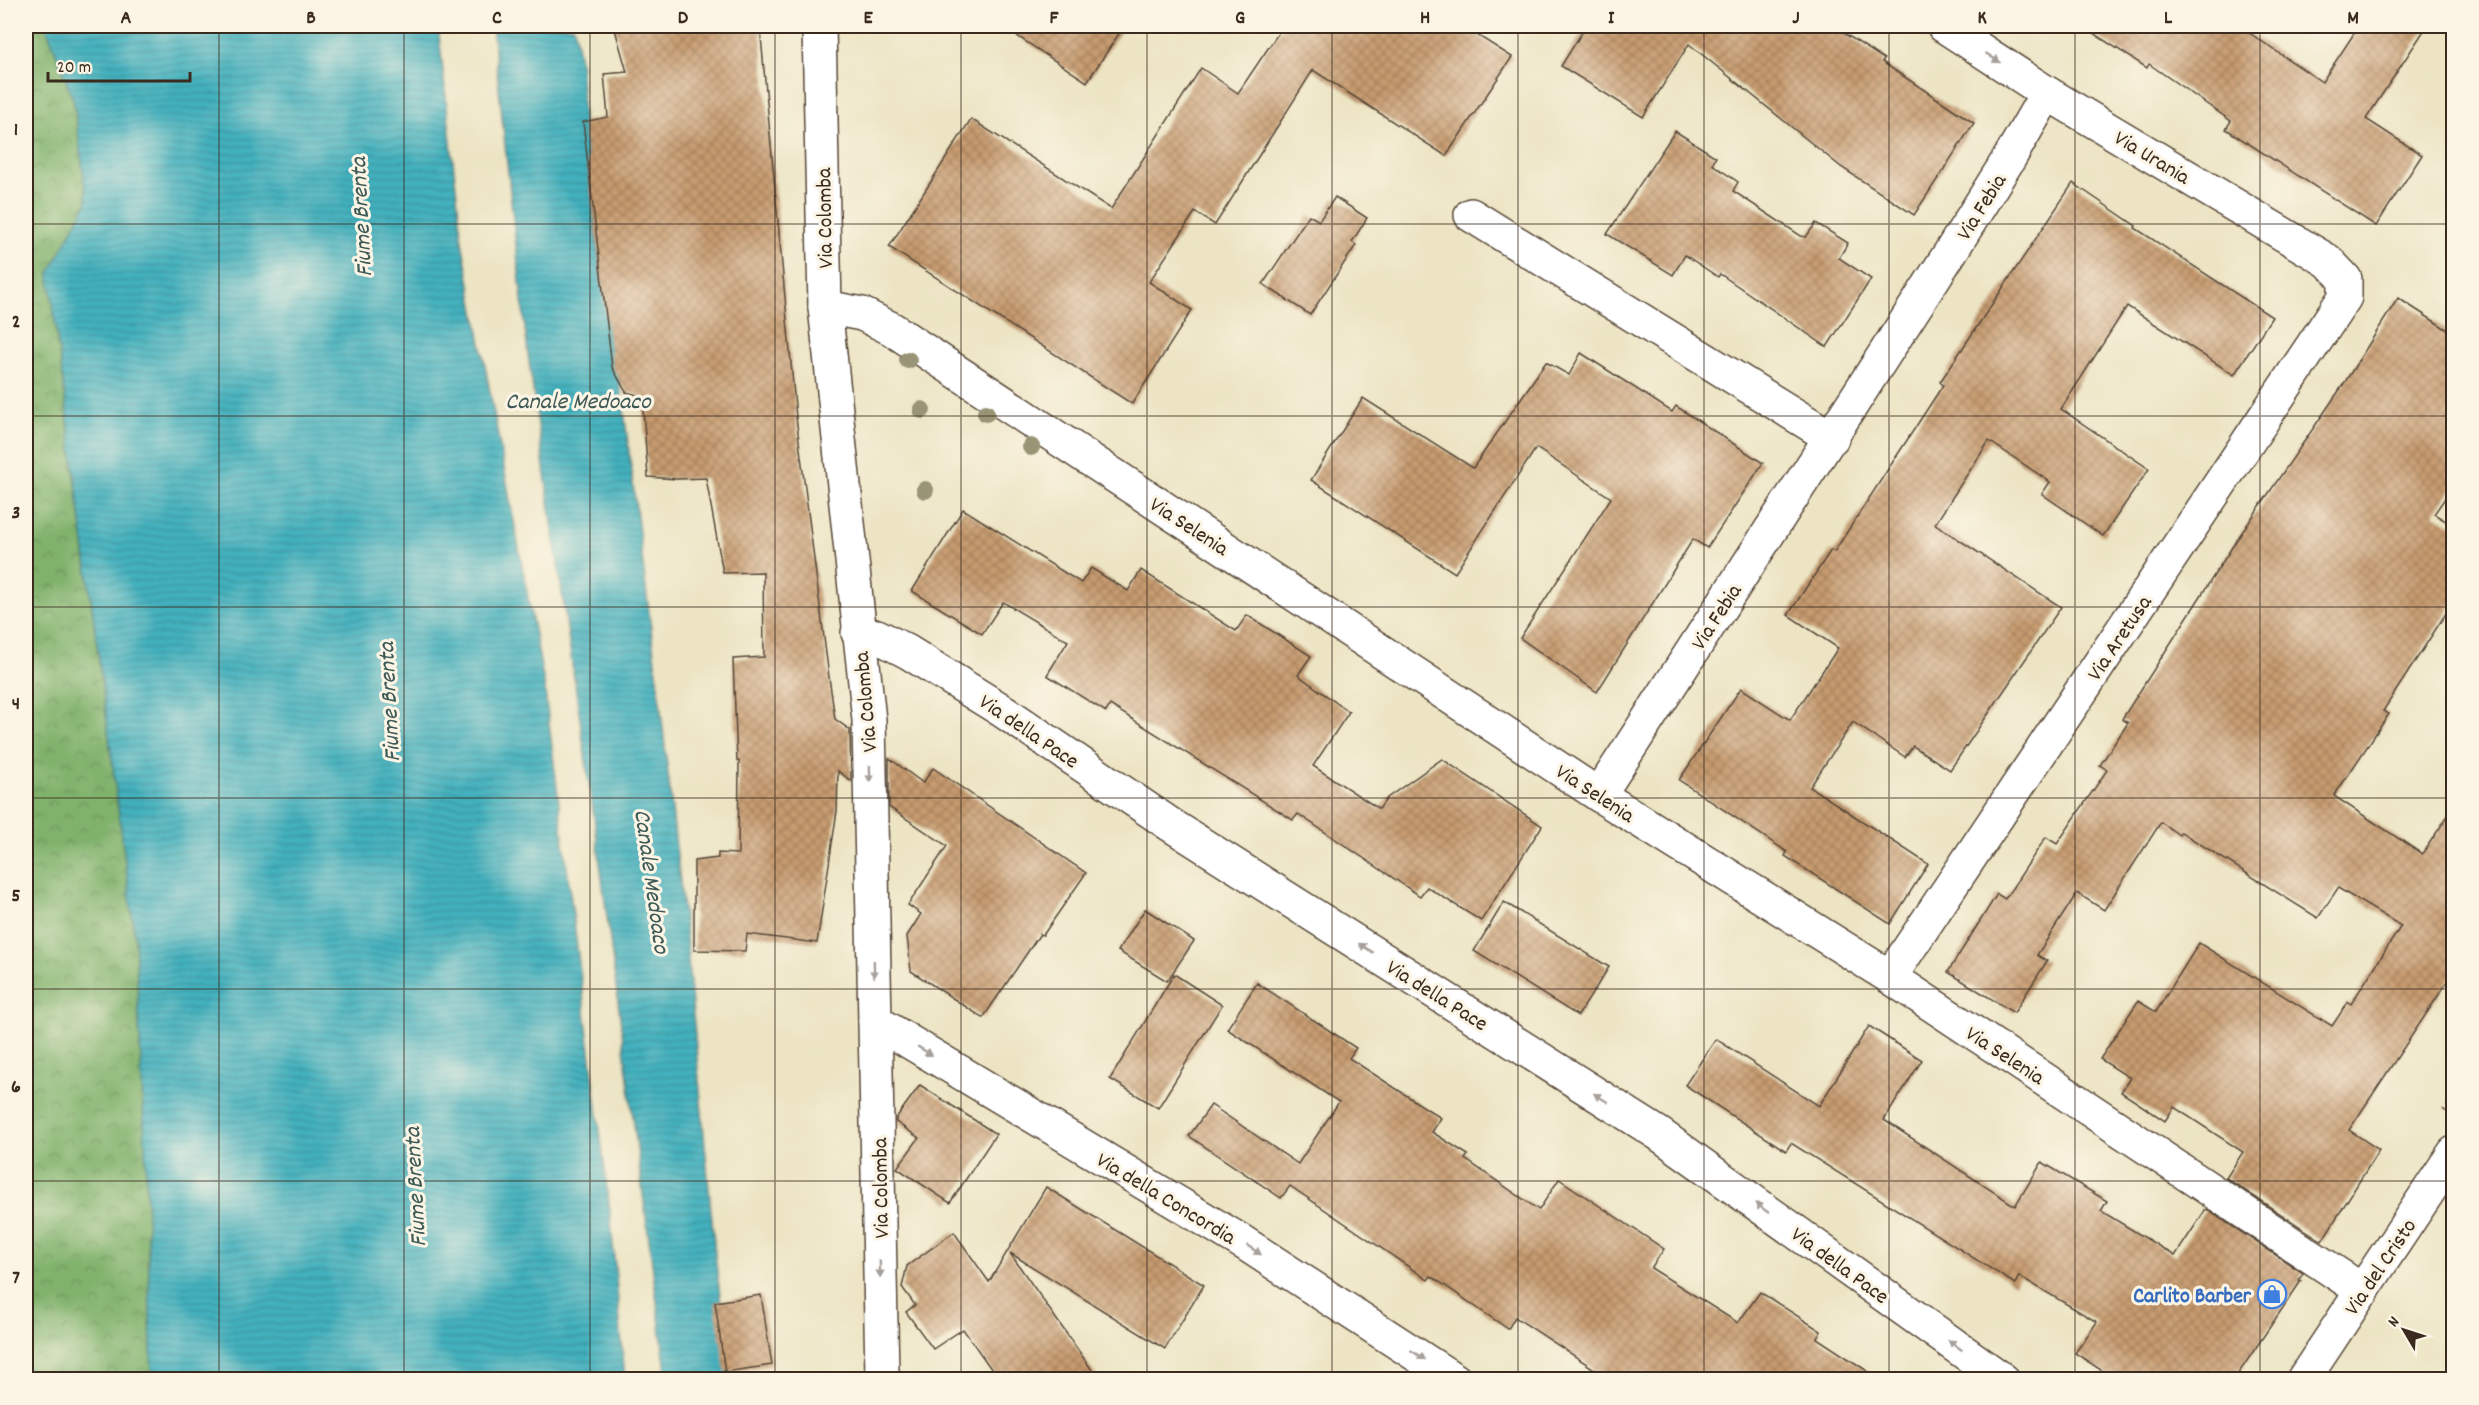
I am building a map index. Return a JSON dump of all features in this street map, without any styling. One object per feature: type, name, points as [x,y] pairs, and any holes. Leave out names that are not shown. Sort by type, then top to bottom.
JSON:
[{"type":"street","name":"Via Colomba","points":[[819,26],[825,307],[869,720],[882,1374],[885,1380]]},
{"type":"street","name":"Via Urania","points":[[1944,26],[2047,93],[2328,261],[2345,279],[2345,297]]},
{"type":"street","name":"Via Febia","points":[[1599,795],[1832,438],[2010,157],[2047,93]]},
{"type":"street","points":[[1471,215],[1832,438]]},
{"type":"street","name":"Via Aretusa","points":[[1890,977],[2345,297]]},
{"type":"street","name":"Via Selenia","points":[[825,307],[862,314],[892,328],[1599,795],[1890,977],[2363,1291]]},
{"type":"street","name":"Via della Pace","points":[[858,633],[877,636],[908,652],[993,705],[1171,825],[1659,1134],[2003,1380]]},
{"type":"street","name":"Via della Concordia","points":[[875,1021],[1244,1243],[1455,1380]]},
{"type":"street","name":"Via del Cristo","points":[[2303,1380],[2454,1153]]},
{"type":"path","points":[[26,1355],[28,1380]]},
{"type":"green space","points":[[26,26],[46,26],[74,102],[87,202],[49,275],[135,938],[145,1145],[152,1379],[26,1379]]},
{"type":"water","name":"Fiume Brenta","points":[[46,26],[438,26],[462,241],[544,683],[610,1211],[625,1379],[152,1379],[145,1145],[135,938],[49,274],[87,202],[74,102]]},
{"type":"water","name":"Canale Medoaco","points":[[492,26],[574,26],[581,68],[583,122],[601,275],[623,403],[660,701],[685,927],[715,1254],[730,1379],[667,1379],[595,825],[528,355]]},
{"type":"building","points":[[614,26],[760,26],[796,417],[829,677],[835,719],[850,730],[851,781],[838,771],[837,811],[817,943],[747,934],[745,951],[694,950],[694,861],[718,858],[718,853],[738,854],[739,761],[737,761],[733,659],[764,657],[763,572],[723,573],[706,478],[648,477],[642,396],[626,392],[612,367],[583,122],[608,117],[604,74],[627,72]]},
{"type":"building","points":[[1002,26],[1124,26],[1087,82]]},
{"type":"building","points":[[1283,26],[1463,26],[1512,57],[1446,156],[1313,70],[1215,225],[1195,212],[1149,282],[1192,310],[1132,404],[889,247],[971,119],[1111,209],[1201,68],[1238,93]]},
{"type":"building","points":[[1586,26],[1833,26],[1884,59],[1882,62],[1974,123],[1914,215],[1841,167],[1689,44],[1643,117],[1561,66]]},
{"type":"building","points":[[2082,26],[2239,26],[2322,82],[2359,26],[2427,26],[2366,119],[2422,155],[2376,226],[2226,129],[2231,121],[2149,64],[2147,68]]},
{"type":"building","points":[[1675,131],[1716,157],[1712,164],[1738,182],[1733,191],[1801,236],[1806,237],[1816,223],[1848,243],[1839,258],[1871,279],[1827,347],[1720,274],[1718,277],[1685,255],[1673,275],[1607,234]]},
{"type":"building","points":[[2073,183],[2136,226],[2135,228],[2272,317],[2234,375],[2127,306],[2061,409],[2149,469],[2103,536],[2042,494],[2050,482],[1989,441],[1935,524],[2061,607],[1950,770],[1913,746],[1905,757],[1853,722],[1810,787],[1928,864],[1890,924],[1785,856],[1787,852],[1679,780],[1741,688],[1790,720],[1838,648],[1788,615],[1831,550],[1834,552],[1943,385],[1940,382]]},
{"type":"building","points":[[1335,197],[1367,218],[1352,242],[1356,245],[1310,315],[1263,284],[1309,215],[1319,221]]},
{"type":"building","points":[[2398,298],[2454,334],[2454,485],[2434,514],[2454,526],[2454,601],[2383,711],[2389,714],[2334,796],[2422,854],[2454,807],[2454,972],[2349,1130],[2379,1150],[2322,1241],[2226,1178],[2243,1152],[2174,1107],[2165,1121],[2121,1092],[2130,1078],[2100,1059],[2138,1001],[2156,1012],[2199,943],[2332,1026],[2348,1002],[2351,1004],[2401,926],[2338,888],[2318,918],[2181,832],[2179,835],[2161,822],[2104,910],[2077,893],[2037,955],[2047,961],[2014,1013],[1948,972],[1997,894],[2005,899],[2046,837],[2057,844],[2107,770],[2100,765],[2128,723],[2122,719],[2236,541],[2345,382]]},
{"type":"building","points":[[1581,353],[1672,412],[1676,406],[1763,463],[1707,548],[1693,539],[1597,692],[1520,638],[1611,498],[1536,448],[1455,573],[1311,480],[1363,398],[1473,468],[1546,362],[1569,375]]},
{"type":"building","points":[[963,509],[1081,583],[1091,568],[1128,591],[1141,570],[1236,631],[1247,615],[1311,656],[1298,675],[1349,712],[1313,766],[1379,809],[1387,798],[1442,759],[1542,826],[1481,921],[1427,887],[1420,896],[1298,814],[1293,820],[1110,705],[1106,712],[1047,675],[1068,641],[1003,602],[982,634],[912,591]]},
{"type":"building","points":[[889,758],[923,783],[933,768],[1086,873],[1043,935],[1040,934],[983,1018],[911,971],[907,936],[921,914],[908,905],[947,846],[889,807]]},
{"type":"building","points":[[1504,902],[1609,967],[1578,1016],[1474,951]]},
{"type":"building","points":[[1145,909],[1194,941],[1167,981],[1118,951]]},
{"type":"building","points":[[1174,974],[1222,1005],[1158,1108],[1110,1079]]},
{"type":"building","points":[[1257,983],[1356,1048],[1349,1058],[1441,1118],[1432,1132],[1468,1155],[1465,1159],[1539,1210],[1559,1179],[1664,1249],[1651,1268],[1738,1323],[1760,1292],[1821,1331],[1817,1338],[1881,1380],[1611,1380],[1515,1317],[1508,1329],[1431,1276],[1428,1280],[1290,1186],[1281,1198],[1189,1136],[1211,1105],[1298,1164],[1339,1102],[1227,1029]]},
{"type":"building","points":[[1869,1026],[1922,1060],[1884,1120],[2015,1206],[2042,1162],[2107,1201],[2101,1211],[2175,1256],[2206,1209],[2303,1273],[2299,1280],[2301,1281],[2234,1380],[2116,1380],[2075,1353],[2097,1322],[2019,1276],[2015,1284],[1791,1143],[1786,1151],[1685,1085],[1716,1039],[1819,1106]]},
{"type":"building","points":[[920,1085],[996,1134],[950,1203],[897,1168],[919,1138],[896,1122],[896,1118]]},
{"type":"building","points":[[1046,1187],[1204,1285],[1165,1349],[1010,1253],[1099,1380],[999,1380],[963,1329],[933,1349],[906,1312],[915,1305],[902,1287],[907,1266],[954,1232],[989,1282]]},
{"type":"building","points":[[761,1295],[772,1365],[725,1372],[715,1302]]},
{"type":"place","name":"Carlito Barber","points":[[2272,1294]]}]
